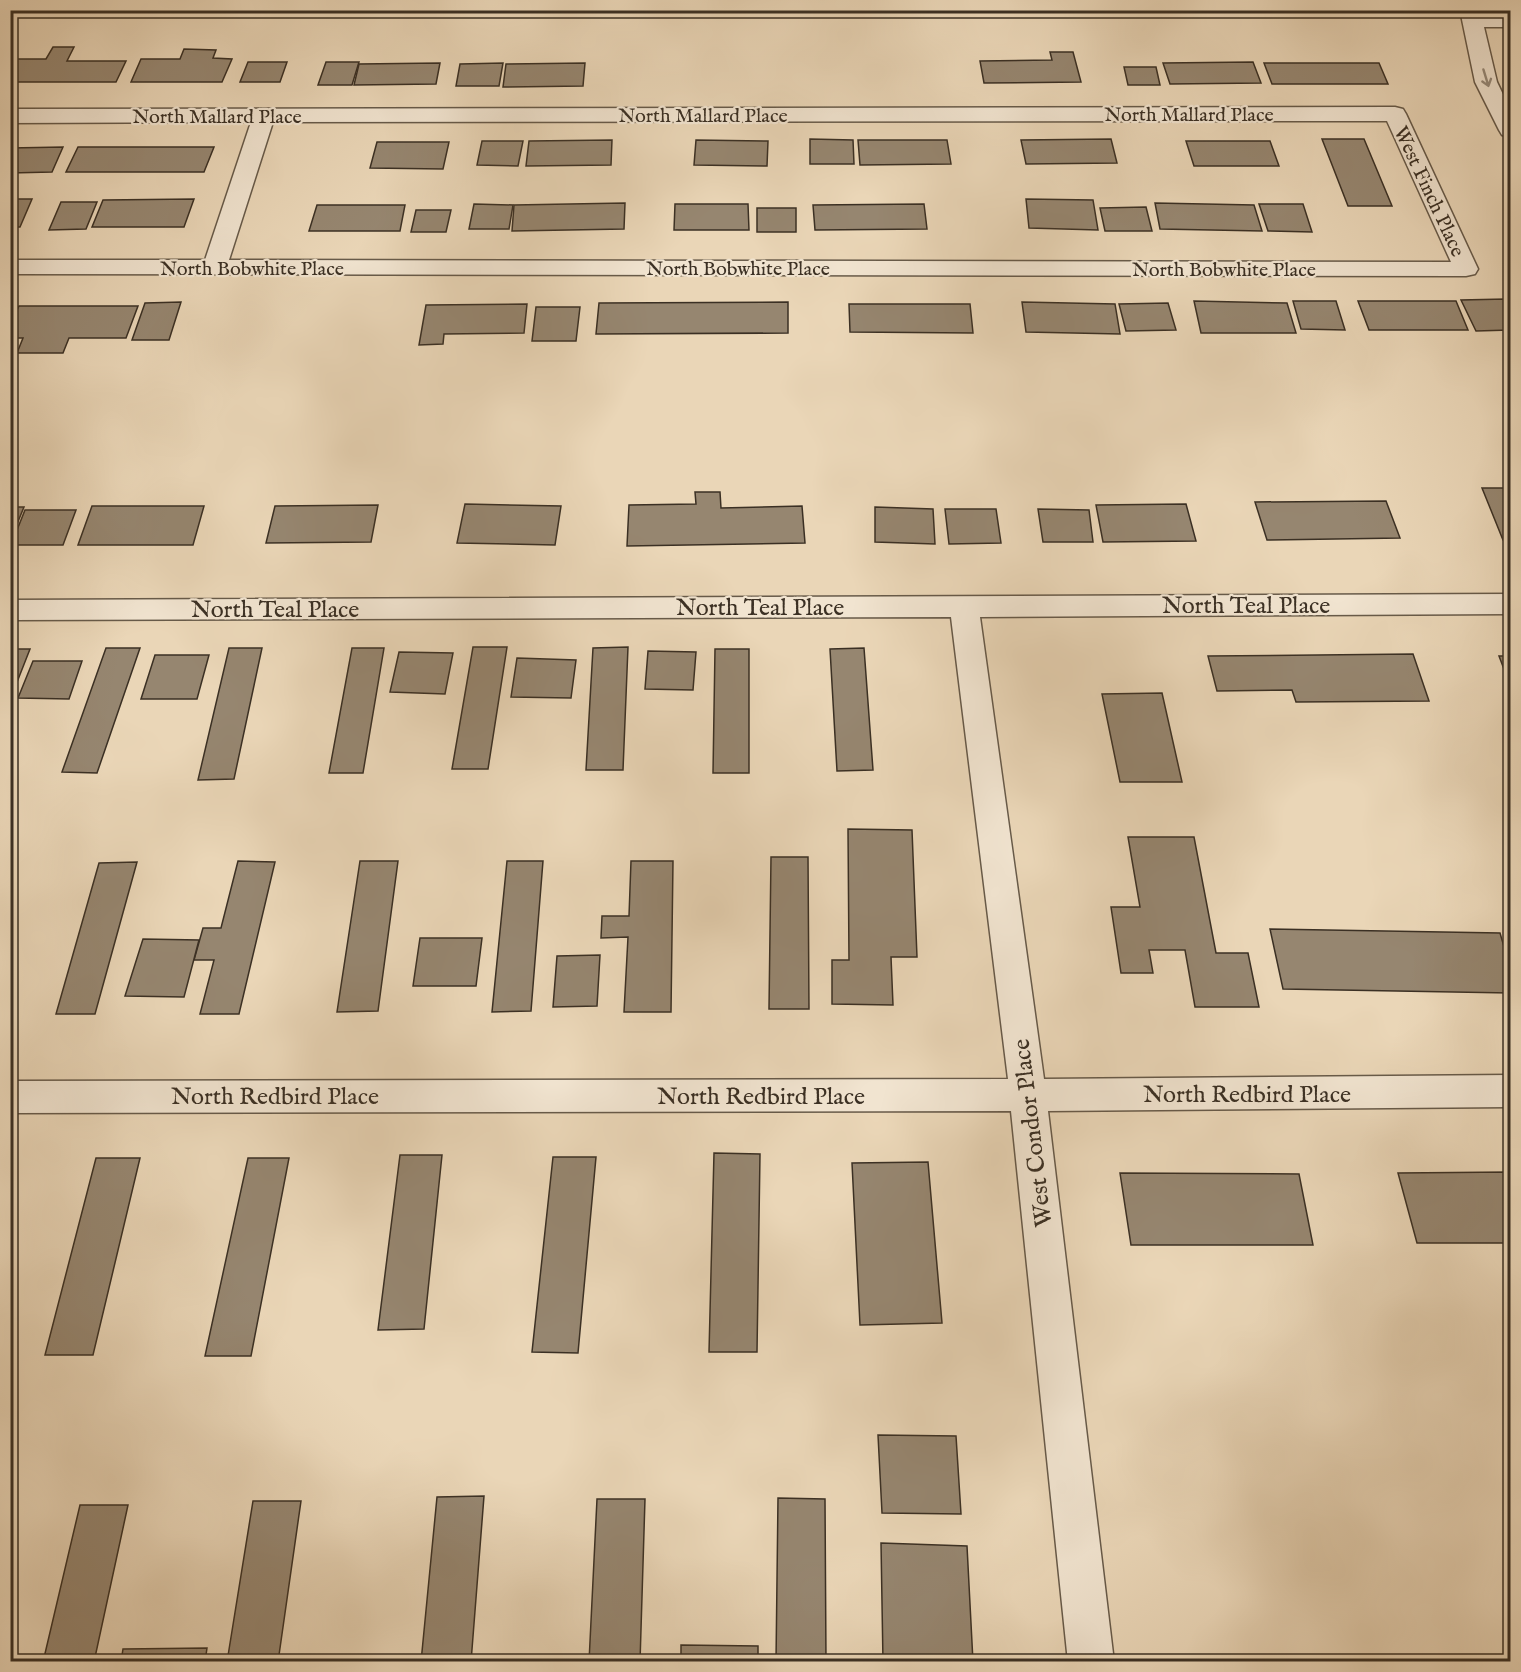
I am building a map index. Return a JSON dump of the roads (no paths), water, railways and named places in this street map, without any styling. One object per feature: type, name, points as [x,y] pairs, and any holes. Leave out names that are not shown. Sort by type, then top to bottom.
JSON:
[{"type":"street","points":[[1505,21],[1471,16],[1486,82],[1510,130]]},
{"type":"street","name":"North Mallard Place","points":[[10,116],[1395,114]]},
{"type":"street","name":"West Finch Place","points":[[1395,114],[1466,269]]},
{"type":"street","points":[[214,268],[264,117]]},
{"type":"street","name":"North Bobwhite Place","points":[[10,267],[1466,269]]},
{"type":"street","name":"North Teal Place","points":[[10,610],[1510,604]]},
{"type":"street","name":"West Condor Place","points":[[964,606],[1028,1095],[1091,1662]]},
{"type":"street","name":"North Redbird Place","points":[[10,1097],[1510,1092]]}]
